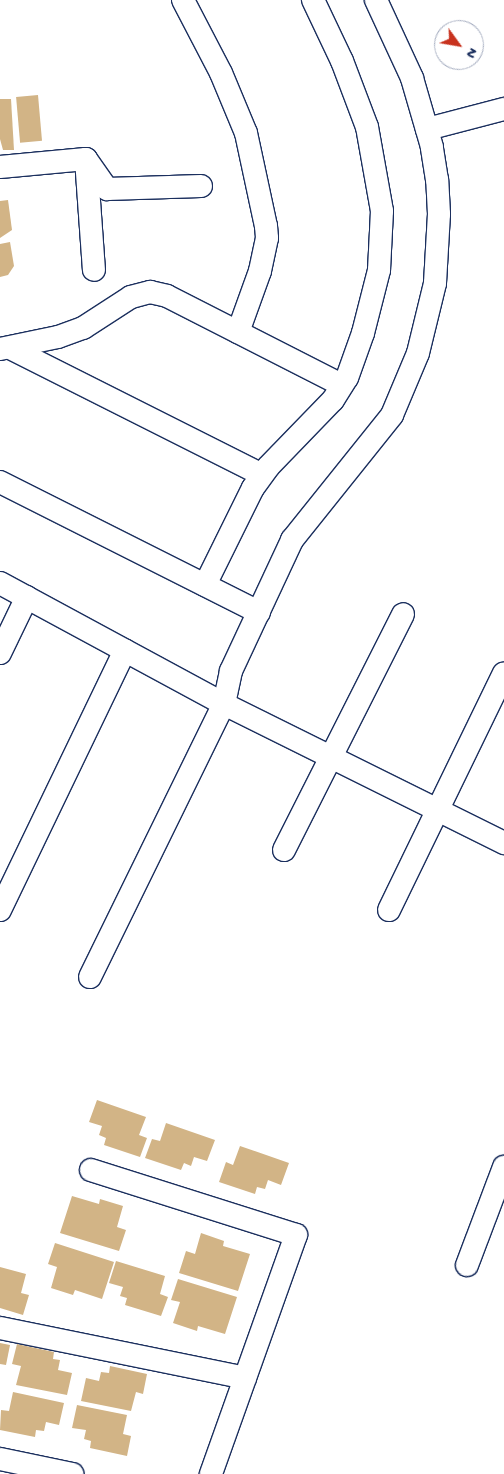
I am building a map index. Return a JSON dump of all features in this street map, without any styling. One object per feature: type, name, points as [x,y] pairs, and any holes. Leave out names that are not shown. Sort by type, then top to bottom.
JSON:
[{"type":"street","points":[[183,0],[221,73],[246,133],[264,217],[267,238],[260,271],[238,332]]},
{"type":"street","points":[[205,585],[262,475],[333,400],[342,385],[363,333],[379,270],[382,211],[367,126],[342,61],[313,0]]},
{"type":"street","points":[[90,977],[224,704],[226,684],[300,526],[345,476],[392,415],[418,353],[435,284],[438,230],[436,180],[427,129],[412,78],[376,0]]},
{"type":"street","points":[[427,129],[504,109]]},
{"type":"street","points":[[0,167],[86,159]]},
{"type":"street","points":[[86,159],[107,189],[201,186]]},
{"type":"street","points":[[86,159],[94,270]]},
{"type":"street","points":[[5,349],[83,328],[131,296],[150,292],[167,296],[342,385]]},
{"type":"street","points":[[5,349],[262,475]]},
{"type":"street","points":[[0,482],[259,612]]},
{"type":"street","points":[[0,583],[224,704],[504,843]]},
{"type":"street","points":[[0,653],[27,597]]},
{"type":"street","points":[[284,850],[403,614]]},
{"type":"street","points":[[0,910],[125,650]]},
{"type":"street","points":[[389,910],[504,673]]},
{"type":"street","points":[[467,1265],[504,1167]]},
{"type":"street","points":[[91,1170],[296,1235],[211,1474]]},
{"type":"street","points":[[0,1328],[245,1378]]},
{"type":"street","points":[[0,1459],[72,1474]]},
{"type":"building","points":[[38,95],[42,141],[20,143],[16,97]]},
{"type":"building","points":[[0,99],[11,99],[14,150],[3,150],[0,139]]},
{"type":"building","points":[[8,200],[12,230],[0,238],[0,201]]},
{"type":"building","points":[[10,242],[14,266],[8,275],[0,277],[0,244]]},
{"type":"building","points":[[97,1100],[146,1117],[139,1135],[147,1138],[140,1157],[104,1145],[106,1138],[99,1135],[102,1126],[89,1122]]},
{"type":"building","points":[[166,1123],[215,1140],[207,1161],[194,1157],[191,1166],[184,1163],[181,1170],[145,1158],[152,1139],[160,1141]]},
{"type":"building","points":[[240,1146],[289,1163],[281,1185],[268,1180],[265,1189],[257,1187],[255,1194],[219,1182],[226,1162],[233,1165]]},
{"type":"building","points":[[72,1196],[99,1204],[100,1199],[123,1206],[117,1227],[126,1230],[119,1251],[60,1233]]},
{"type":"building","points":[[201,1233],[224,1241],[223,1246],[250,1254],[238,1291],[179,1273],[186,1251],[195,1254]]},
{"type":"building","points":[[55,1243],[114,1262],[102,1299],[75,1290],[73,1295],[51,1288],[57,1267],[48,1264]]},
{"type":"building","points":[[116,1261],[165,1276],[160,1294],[168,1297],[161,1316],[125,1305],[127,1298],[120,1296],[123,1287],[109,1283]]},
{"type":"building","points":[[0,1267],[26,1274],[21,1293],[29,1295],[23,1315],[0,1308]]},
{"type":"building","points":[[178,1279],[237,1297],[225,1334],[198,1326],[197,1331],[173,1323],[180,1302],[171,1300]]},
{"type":"building","points":[[0,1343],[10,1345],[6,1365],[0,1364]]},
{"type":"building","points":[[17,1344],[54,1352],[53,1359],[60,1360],[58,1370],[72,1373],[67,1395],[16,1385],[21,1366],[12,1364]]},
{"type":"building","points":[[110,1366],[147,1374],[143,1394],[136,1392],[131,1411],[81,1401],[86,1378],[99,1381],[101,1372],[109,1373]]},
{"type":"building","points":[[13,1392],[64,1403],[59,1425],[46,1422],[44,1431],[36,1430],[35,1437],[0,1430],[1,1410],[9,1411]]},
{"type":"building","points":[[77,1405],[127,1415],[123,1434],[131,1436],[127,1456],[90,1448],[91,1441],[84,1439],[86,1430],[72,1428]]}]
